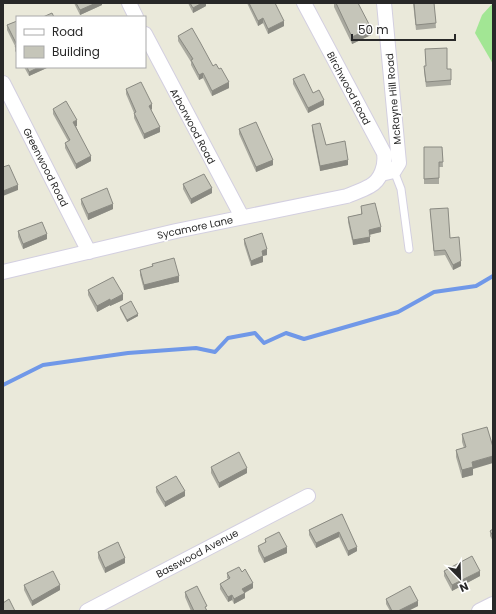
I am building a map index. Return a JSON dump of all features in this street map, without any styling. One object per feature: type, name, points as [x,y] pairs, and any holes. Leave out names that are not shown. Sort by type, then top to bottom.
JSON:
[{"type":"street","points":[[129,3],[136,16]]},
{"type":"street","name":"Birchwood Road","points":[[304,3],[384,153],[388,172]]},
{"type":"street","name":"McRayne Hill Road","points":[[384,3],[399,163],[388,172]]},
{"type":"street","name":"Arborwood Road","points":[[146,36],[242,217]]},
{"type":"street","name":"Greenwood Road","points":[[3,83],[89,252]]},
{"type":"street","name":"Sycamore Lane","points":[[3,272],[176,231],[347,196],[371,185],[388,172]]},
{"type":"street","name":"Basswood Avenue","points":[[87,611],[308,496]]},
{"type":"street","points":[[479,611],[493,604]]},
{"type":"lane","points":[[388,172],[401,189],[409,249]]},
{"type":"green space","points":[[493,3],[493,64],[475,33],[482,15]]},
{"type":"building","points":[[76,3],[96,3],[80,10]]},
{"type":"building","points":[[190,3],[202,3],[193,8]]},
{"type":"building","points":[[249,3],[275,3],[284,21],[268,29],[263,18],[258,21]]},
{"type":"building","points":[[336,3],[358,3],[371,28],[352,37]]},
{"type":"building","points":[[414,3],[434,3],[436,23],[416,25]]},
{"type":"building","points":[[52,13],[54,16],[45,16]]},
{"type":"building","points":[[16,21],[16,43],[7,25]]},
{"type":"building","points":[[192,28],[213,66],[216,64],[219,69],[221,68],[229,82],[212,91],[203,73],[199,75],[191,60],[193,59],[178,36]]},
{"type":"building","points":[[447,48],[447,69],[451,69],[451,80],[426,82],[424,66],[426,66],[425,49]]},
{"type":"building","points":[[27,68],[37,68],[29,72]]},
{"type":"building","points":[[304,74],[313,93],[319,90],[324,100],[308,108],[293,79]]},
{"type":"building","points":[[141,82],[152,104],[149,106],[160,127],[144,134],[134,113],[136,112],[126,89]]},
{"type":"building","points":[[66,101],[77,120],[73,122],[91,156],[76,164],[65,143],[70,140],[53,109]]},
{"type":"building","points":[[256,122],[273,160],[256,167],[239,129]]},
{"type":"building","points":[[320,123],[326,145],[345,141],[348,160],[320,166],[312,125]]},
{"type":"building","points":[[424,147],[442,147],[443,162],[439,162],[439,178],[424,179]]},
{"type":"building","points":[[9,165],[18,185],[3,191],[3,167]]},
{"type":"building","points":[[204,174],[212,188],[191,199],[183,184]]},
{"type":"building","points":[[107,188],[113,204],[88,214],[81,199]]},
{"type":"building","points":[[375,203],[381,227],[369,230],[370,237],[353,240],[348,217],[362,214],[361,206]]},
{"type":"building","points":[[448,208],[450,238],[459,237],[461,261],[453,265],[445,250],[434,251],[430,209]]},
{"type":"building","points":[[42,222],[47,234],[23,244],[18,231]]},
{"type":"building","points":[[262,233],[267,249],[262,251],[263,256],[251,261],[244,239]]},
{"type":"building","points":[[174,258],[179,276],[144,285],[140,270],[153,266],[152,264]]},
{"type":"building","points":[[113,277],[123,294],[97,306],[88,290]]},
{"type":"building","points":[[131,301],[138,314],[127,320],[120,307]]},
{"type":"building","points":[[487,427],[493,447],[493,456],[472,462],[473,467],[462,470],[456,450],[466,447],[462,434]]},
{"type":"building","points":[[239,452],[247,468],[219,483],[211,467]]},
{"type":"building","points":[[176,476],[185,491],[165,502],[156,487]]},
{"type":"building","points":[[342,514],[357,547],[348,551],[339,532],[316,543],[309,530]]},
{"type":"building","points":[[493,529],[493,536],[490,531]]},
{"type":"building","points":[[279,532],[287,547],[264,558],[258,546],[266,542],[265,539]]},
{"type":"building","points":[[118,542],[125,558],[105,568],[98,552]]},
{"type":"building","points":[[472,556],[480,571],[452,585],[444,571]]},
{"type":"building","points":[[239,567],[242,572],[245,569],[253,583],[242,589],[245,593],[234,599],[232,595],[228,597],[220,584],[230,578],[227,573]]},
{"type":"building","points":[[53,571],[60,585],[32,601],[24,585]]},
{"type":"building","points":[[197,586],[207,606],[205,607],[207,611],[194,611],[185,592]]},
{"type":"building","points":[[410,586],[418,601],[398,611],[392,611],[386,599]]},
{"type":"building","points":[[9,599],[15,611],[3,611],[3,603]]},
{"type":"waterway","points":[[3,385],[43,365],[128,353],[196,348],[215,352],[228,338],[255,333],[264,343],[286,333],[304,339],[398,312],[434,292],[476,286],[493,276]]}]
